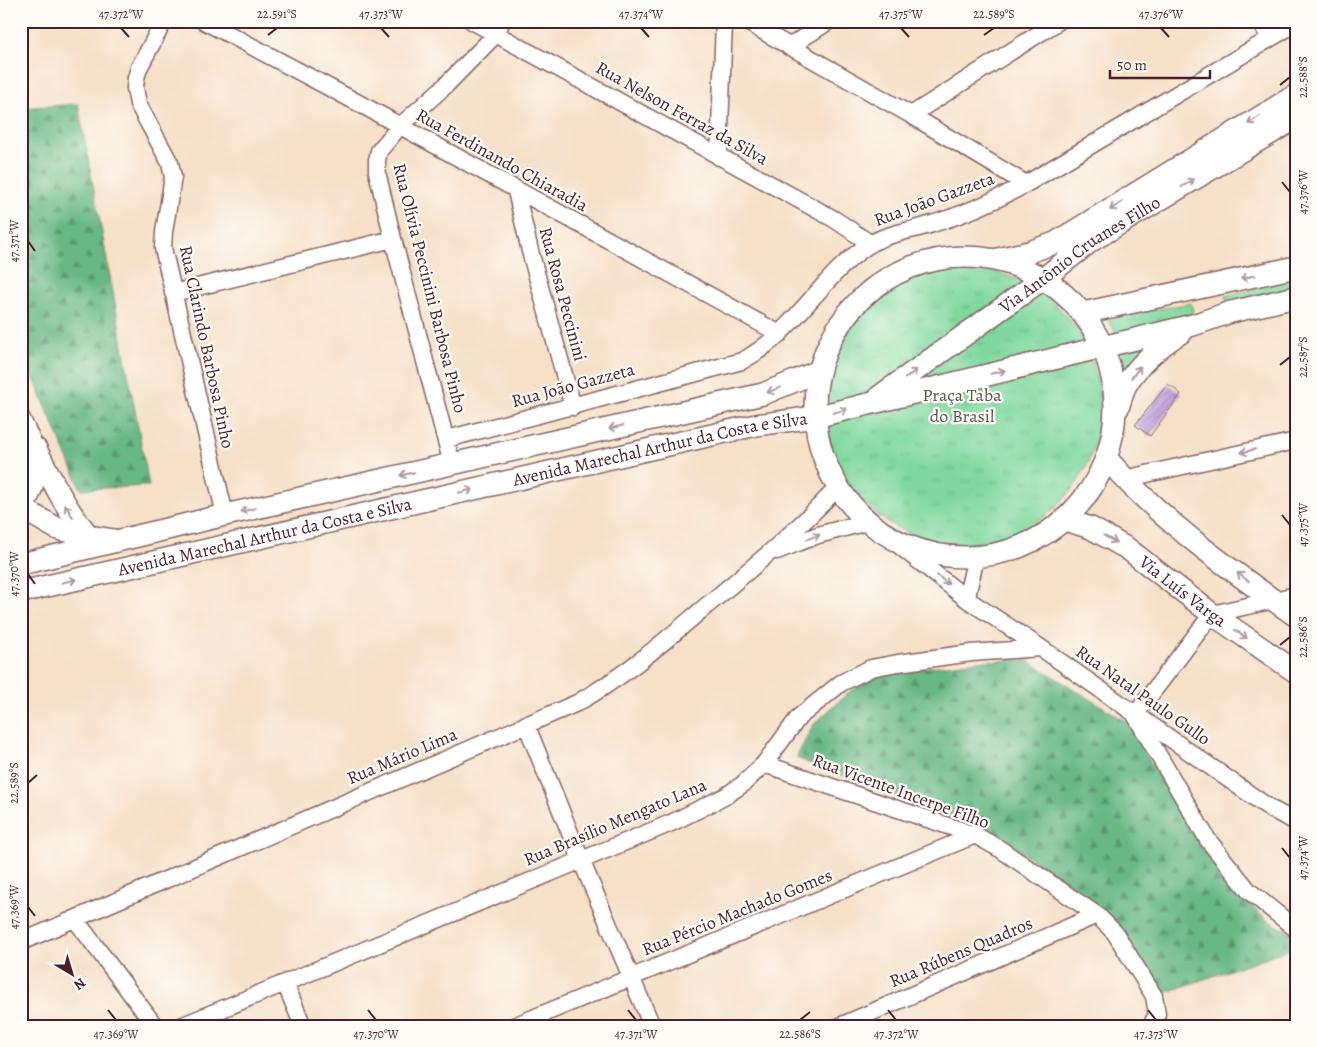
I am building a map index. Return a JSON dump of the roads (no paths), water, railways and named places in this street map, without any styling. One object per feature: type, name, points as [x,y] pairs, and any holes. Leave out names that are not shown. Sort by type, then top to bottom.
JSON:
[{"type":"main road","name":"Via Antônio Cruanes Filho","points":[[995,260],[1029,252],[1055,243],[1296,95]]},
{"type":"main road","name":"Via Antônio Cruanes Filho","points":[[871,402],[1044,278],[1091,241],[1296,118]]},
{"type":"main road","points":[[1065,294],[1065,273],[1073,255]]},
{"type":"main road","points":[[1116,416],[1114,380],[1104,346],[1083,313],[1065,294],[1044,278],[1012,264],[970,257],[944,258],[920,264],[889,278],[875,287],[856,304],[840,324],[828,347],[819,371],[815,402],[815,417],[821,451],[837,488],[867,522],[891,539],[918,551],[947,557],[976,557],[1024,546],[1065,520],[1087,495],[1107,460],[1116,416],[1125,386],[1145,360],[1170,340],[1202,322],[1204,288]]},
{"type":"main road","points":[[1083,313],[1296,267]]},
{"type":"main road","name":"Avenida Marechal Arthur da Costa e Silva","points":[[21,592],[756,425],[815,417],[1202,322],[1231,312],[1296,297]]},
{"type":"main road","name":"Avenida Marechal Arthur da Costa e Silva","points":[[21,564],[225,515],[764,394],[819,371]]},
{"type":"main road","points":[[775,423],[794,431],[821,451]]},
{"type":"main road","points":[[36,449],[36,472],[32,489],[21,509],[58,529],[122,541]]},
{"type":"main road","points":[[36,449],[67,508],[89,536]]},
{"type":"main road","points":[[1107,460],[1166,519],[1296,616]]},
{"type":"main road","points":[[440,496],[443,466]]},
{"type":"main road","name":"Via Luís Varga","points":[[1065,520],[1091,528],[1128,549],[1212,614],[1296,672]]},
{"type":"street","name":"Rua Clarindo Barbosa Pinho","points":[[164,21],[139,68],[135,88],[138,104],[170,163],[173,177],[164,232],[164,248],[225,515]]},
{"type":"street","name":"Rua Ferdinando Chiaradia","points":[[204,21],[780,334]]},
{"type":"street","name":"Rua Nelson Ferraz da Silva","points":[[472,21],[499,27],[719,157],[834,219],[871,244]]},
{"type":"street","points":[[719,157],[724,21]]},
{"type":"street","points":[[745,21],[911,115],[1026,184]]},
{"type":"street","points":[[789,47],[829,21]]},
{"type":"street","points":[[911,115],[1059,21]]},
{"type":"street","points":[[1260,21],[1270,38]]},
{"type":"street","name":"Rua João Gazzeta","points":[[447,439],[573,407],[742,360],[760,351],[780,334],[838,269],[871,244],[885,237],[932,224],[991,203],[1296,23]]},
{"type":"street","name":"Rua Olívia Peccinini Barbosa Pinho","points":[[443,466],[447,439],[393,240],[376,172],[377,160],[379,151],[399,127],[445,86],[499,27]]},
{"type":"street","name":"Rua Rosa Peccinini","points":[[516,191],[573,407]]},
{"type":"street","points":[[173,294],[393,240]]},
{"type":"street","points":[[21,417],[36,449]]},
{"type":"street","points":[[1124,479],[1296,441]]},
{"type":"street","name":"Rua Mário Lima","points":[[21,942],[577,703],[629,670],[768,555],[837,488]]},
{"type":"street","name":"Rua Mário Lima","points":[[768,555],[818,535],[867,522]]},
{"type":"street","name":"Rua Natal Paulo Gullo","points":[[891,539],[968,600],[1041,648],[1134,715],[1271,809],[1296,822]]},
{"type":"street","points":[[968,600],[968,591],[976,557]]},
{"type":"street","points":[[1296,595],[1212,614],[1134,715],[1208,840],[1249,891],[1296,929]]},
{"type":"street","name":"Rua Brasílio Mengato Lana","points":[[181,1026],[671,823],[724,797],[744,784],[764,764],[799,717],[841,683],[871,668],[971,654],[1041,648]]},
{"type":"street","points":[[526,724],[581,860],[652,1026]]},
{"type":"street","name":"Rua Vicente Incerpe Filho","points":[[764,764],[975,835],[1000,848],[1097,915],[1115,932],[1154,996],[1154,1020]]},
{"type":"street","name":"Rua Pércio Machado Gomes","points":[[514,1026],[975,835]]},
{"type":"street","name":"Rua Rúbens Quadros","points":[[840,1026],[1097,915]]},
{"type":"street","points":[[75,919],[155,1026]]},
{"type":"street","points":[[285,983],[303,1026]]},
{"type":"park label","name":"Praça Taba do Brasil","points":[[962,405]]}]
